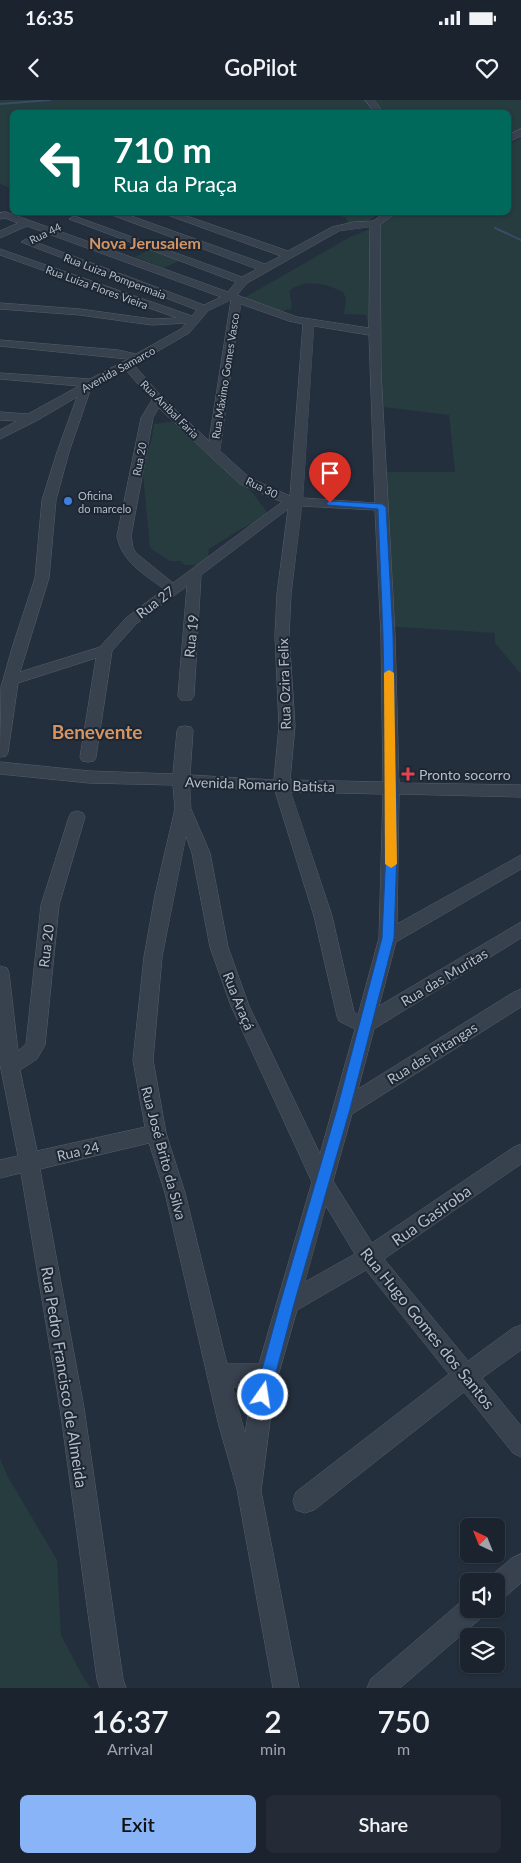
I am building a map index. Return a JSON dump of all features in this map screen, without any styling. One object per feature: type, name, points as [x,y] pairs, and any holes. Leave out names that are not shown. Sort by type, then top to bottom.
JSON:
[{"type":"street","points":[[369,100],[377,110]]},
{"type":"street","points":[[0,216],[6,215],[49,230],[293,319],[374,332]]},
{"type":"street","name":"Rua 44","points":[[1,253],[81,215]]},
{"type":"street","points":[[117,215],[265,268]]},
{"type":"street","points":[[172,215],[289,255]]},
{"type":"street","points":[[233,298],[243,281],[336,229],[354,225],[375,224],[388,215]]},
{"type":"street","points":[[74,219],[243,281]]},
{"type":"street","points":[[76,278],[167,234],[189,221]]},
{"type":"street","points":[[0,235],[26,222]]},
{"type":"street","points":[[286,1688],[250,1491],[259,1414],[267,1376],[287,1304],[344,1109],[388,938],[392,851],[391,788],[388,635],[375,372],[375,224]]},
{"type":"street","name":"Rua Luiza Pompermaia","points":[[26,242],[204,309]]},
{"type":"street","name":"Rua Luiza Flores Vieira","points":[[1,253],[76,278],[111,293],[195,320]]},
{"type":"street","points":[[173,314],[166,295],[190,281]]},
{"type":"street","name":"Avenida Samarco","points":[[0,435],[185,331],[204,309],[233,298]]},
{"type":"street","name":"Rua Máximo Gomes Vasco","points":[[214,451],[236,312],[233,298]]},
{"type":"street","points":[[0,306],[80,312],[152,322],[195,320]]},
{"type":"street","points":[[236,312],[293,319]]},
{"type":"street","name":"Rua Ozira Felix","points":[[309,323],[284,594],[282,635],[287,726],[281,786],[323,916],[346,1016],[353,1021],[366,1024]]},
{"type":"street","points":[[0,343],[118,353],[140,358]]},
{"type":"street","name":"Rua Anibal Faria","points":[[127,364],[158,400],[214,451]]},
{"type":"street","points":[[0,376],[89,385],[63,452],[50,500],[42,578],[20,645],[11,680],[0,765]]},
{"type":"street","name":"Rua 20","points":[[158,400],[147,418],[124,536],[126,548],[131,556],[172,589]]},
{"type":"street","points":[[0,416],[32,418]]},
{"type":"street","name":"Rua 30","points":[[214,451],[245,480],[293,501]]},
{"type":"street","points":[[293,501],[382,507]]},
{"type":"street","name":"Rua 27","points":[[105,650],[131,621],[293,501]]},
{"type":"street","name":"Rua 19","points":[[186,696],[194,575]]},
{"type":"street","points":[[11,680],[105,650],[88,757]]},
{"type":"street","name":"Rua José Brito da Silva","points":[[185,731],[181,780],[183,809],[158,930],[145,1027],[144,1068],[156,1133],[175,1193],[219,1375],[250,1491]]},
{"type":"street","name":"Avenida Romario Batista","points":[[0,765],[89,777],[281,786],[521,791]]},
{"type":"street","name":"Rua Araçá","points":[[183,809],[201,853],[219,947],[240,1006],[323,1183]]},
{"type":"street","name":"Rua 20","points":[[5,1068],[30,1053],[35,1045],[50,905],[77,817]]},
{"type":"street","points":[[388,938],[521,862]]},
{"type":"street","name":"Rua das Muritas","points":[[366,1024],[521,930]]},
{"type":"street","name":"Rua Pedro Francisco de Almeida","points":[[0,973],[5,1068],[29,1162],[72,1408],[92,1563],[112,1688]]},
{"type":"street","name":"Rua das Pitangas","points":[[344,1109],[521,997]]},
{"type":"street","name":"Rua 24","points":[[0,1169],[156,1133]]},
{"type":"street","name":"Rua Gasiroba","points":[[287,1304],[369,1257],[521,1153]]},
{"type":"street","name":"Rua Hugo Gomes dos Santos","points":[[323,1183],[369,1257],[521,1445]]},
{"type":"street","points":[[306,1501],[466,1376],[521,1336]]},
{"type":"street","points":[[219,1375],[267,1376]]},
{"type":"street","points":[[505,1580],[521,1567]]},
{"type":"street","points":[[380,1688],[462,1618]]},
{"type":"green space","points":[[0,100],[367,100],[376,110],[10,110],[10,188],[0,184]]},
{"type":"green space","points":[[373,100],[521,100],[521,129],[511,135],[511,110],[381,110]]},
{"type":"green space","points":[[521,138],[521,674],[495,643],[495,633],[384,626],[377,472],[455,472],[449,415],[375,406],[372,343],[366,315],[344,314],[346,298],[343,292],[324,285],[303,284],[290,290],[291,309],[281,311],[237,302],[350,237],[385,223],[395,215],[511,215],[511,144]]},
{"type":"green space","points":[[336,215],[377,215],[363,224],[349,229],[346,218]]},
{"type":"green space","points":[[151,249],[180,260],[164,268],[135,257]]},
{"type":"green space","points":[[176,421],[252,492],[270,516],[241,529],[209,549],[207,565],[184,565],[181,561],[170,561],[150,548],[142,464],[151,442],[154,424]]},
{"type":"green space","points":[[0,1459],[8,1477],[57,1560],[61,1635],[83,1677],[91,1688],[0,1688]]},
{"type":"waterway","points":[[0,104],[50,100]]},
{"type":"waterway","points":[[495,228],[521,240]]},
{"type":"slow traffic","points":[[389,673],[391,864]]},
{"type":"place","name":"Oficina do marcelo","points":[[68,501]]},
{"type":"place","name":"Pronto socorro","points":[[408,774]]},
{"type":"district","name":"Nova Jerusalem","points":[[145,242]]},
{"type":"district","name":"Benevente","points":[[97,731]]},
{"type":"route","points":[[263,1395],[287,1304],[344,1109],[388,938],[392,851],[388,635],[382,507],[330,503]]}]
